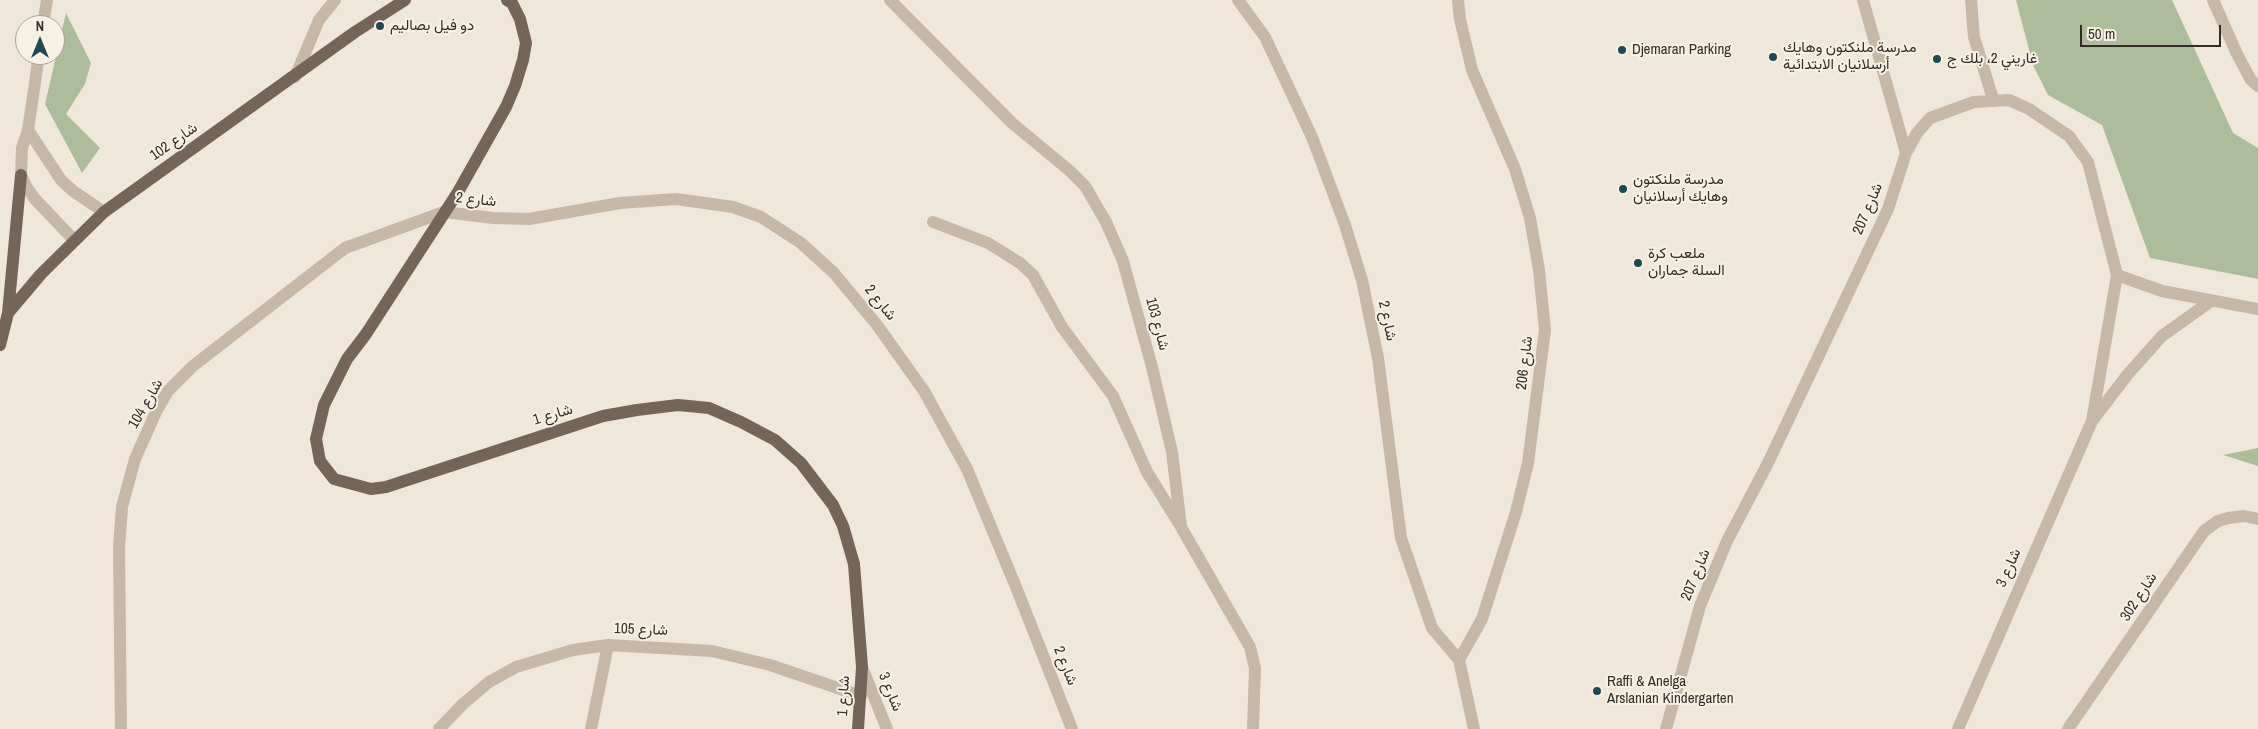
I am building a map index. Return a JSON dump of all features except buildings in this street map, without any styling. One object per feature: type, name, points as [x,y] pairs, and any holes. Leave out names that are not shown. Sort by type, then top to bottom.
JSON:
[{"type":"main road","name":"شارع 102","points":[[0,345],[8,313],[74,240],[104,212],[295,77],[355,32],[405,0]]},
{"type":"main road","points":[[444,212],[458,192],[506,107],[520,71],[525,50],[524,34],[520,19],[512,3],[508,0]]},
{"type":"main road","points":[[8,313],[21,175]]},
{"type":"main road","name":"شارع 1","points":[[444,212],[366,334],[347,359],[324,405],[316,439],[320,461],[334,479],[371,489],[386,487],[603,416],[638,410],[678,405],[709,408],[741,422],[774,440],[801,463],[832,505],[843,526],[854,564],[862,667],[858,729]]},
{"type":"street","points":[[45,15],[47,0]]},
{"type":"street","points":[[295,77],[318,20],[335,0]]},
{"type":"street","name":"شارع 103","points":[[890,0],[1012,123],[1070,171],[1085,186],[1097,203],[1123,261],[1152,367],[1172,452],[1181,527],[1250,647],[1255,668],[1253,729]]},
{"type":"street","name":"شارع 2","points":[[1238,0],[1269,45],[1312,137],[1345,225],[1362,280],[1378,358],[1401,538],[1432,628],[1459,660]]},
{"type":"street","name":"شارع 206","points":[[1458,0],[1463,35],[1472,70],[1515,169],[1530,218],[1539,270],[1545,330],[1528,463],[1516,512],[1482,619],[1459,660]]},
{"type":"street","points":[[1863,0],[1906,152]]},
{"type":"street","points":[[1971,0],[1974,37],[1992,100]]},
{"type":"street","points":[[2213,0],[2237,54],[2251,80],[2258,86]]},
{"type":"street","points":[[38,65],[28,130],[22,148],[21,175],[34,198],[74,240]]},
{"type":"street","name":"شارع 207","points":[[1666,729],[1700,606],[1727,541],[1768,463],[1888,209],[1906,152],[1917,133],[1930,118],[1974,102],[2009,100],[2030,108],[2069,136],[2076,143],[2088,162],[2117,275],[2092,422]]},
{"type":"street","points":[[28,130],[61,180],[73,191],[104,212]]},
{"type":"street","name":"شارع 2","points":[[444,212],[492,218],[529,219],[620,203],[676,199],[733,207],[761,217],[801,243],[834,273],[877,325],[924,391],[966,469],[1072,729]]},
{"type":"street","name":"شارع 104","points":[[121,729],[119,548],[122,507],[135,459],[168,391],[193,366],[345,248],[444,212]]},
{"type":"street","points":[[933,222],[988,243],[1020,263],[1033,275],[1062,327],[1113,396],[1146,472],[1181,527]]},
{"type":"street","points":[[2117,275],[2162,291],[2258,309]]},
{"type":"street","points":[[2092,422],[2128,374],[2162,336],[2210,301]]},
{"type":"street","name":"شارع 3","points":[[1958,729],[2092,422]]},
{"type":"street","name":"شارع 302","points":[[2068,729],[2204,531],[2218,521],[2228,518],[2244,516],[2258,519]]},
{"type":"street","points":[[592,729],[608,645]]},
{"type":"street","name":"شارع 105","points":[[439,729],[463,704],[489,682],[516,667],[573,650],[608,645],[712,651],[770,665],[861,696]]},
{"type":"street","points":[[1459,660],[1474,729]]},
{"type":"street","name":"شارع 3","points":[[862,667],[888,729]]},
{"type":"green space","points":[[2016,0],[2172,0],[2233,133],[2258,148],[2258,279],[2150,258],[2102,125],[2048,95],[2033,65]]},
{"type":"green space","points":[[66,13],[91,63],[85,84],[66,114],[100,148],[82,173],[45,104],[54,65],[65,65]]},
{"type":"green space","points":[[2258,448],[2258,466],[2223,455]]},
{"type":"place","name":"دو فيل بصاليم","points":[[380,26]]},
{"type":"place","name":"Djemaran Parking","points":[[1622,50]]},
{"type":"place","name":"مدرسة ملنكتون وهايك أرسلانيان الابتدائية","points":[[1773,57]]},
{"type":"place","name":"غاريني 2، بلك ج","points":[[1937,59]]},
{"type":"place","name":"مدرسة ملنكتون وهايك أرسلانيان","points":[[1623,189]]},
{"type":"place","name":"ملعب كرة السلة جماران","points":[[1638,263]]},
{"type":"place","name":"Raffi & Anelga Arslanian Kindergarten","points":[[1597,691]]}]
